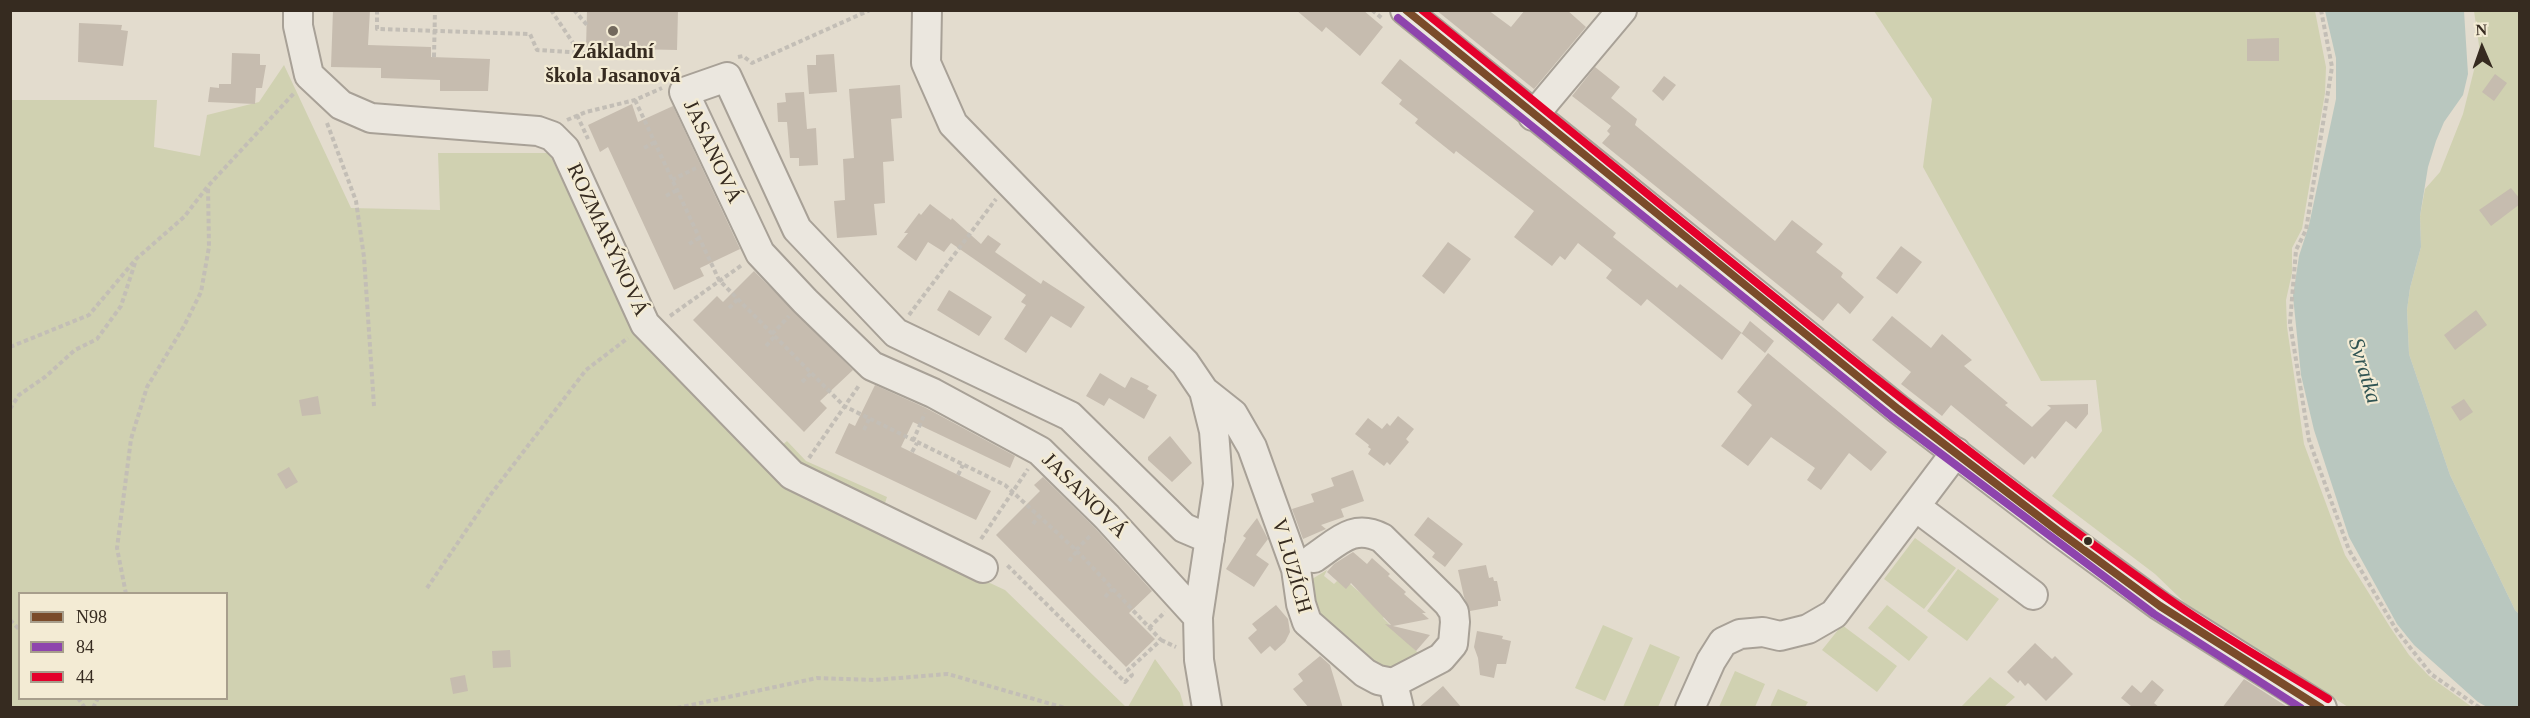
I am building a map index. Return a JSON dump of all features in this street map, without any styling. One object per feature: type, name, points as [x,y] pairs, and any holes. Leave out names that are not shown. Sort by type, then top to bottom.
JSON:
[{"type":"street","points":[[298,10],[298,26],[309,75]]},
{"type":"street","points":[[927,10],[926,63],[953,124],[1185,363],[1204,391],[1214,431],[1218,484],[1198,618],[1199,660],[1207,708]]},
{"type":"street","points":[[1405,10],[1533,116],[1899,409],[2160,606],[2322,708]]},
{"type":"street","points":[[1533,116],[1622,10]]},
{"type":"street","name":"ROZMARÝNOVÁ","points":[[309,75],[341,105],[371,118],[538,131],[552,136],[565,149],[660,316],[792,475],[992,560]]},
{"type":"street","name":"JASANOVÁ","points":[[1198,618],[1107,517],[1040,451],[933,393],[872,366],[805,301],[760,253],[684,92],[727,76],[797,229],[896,333],[1070,416],[1184,528],[1210,539]]},
{"type":"street","points":[[760,253],[797,229]]},
{"type":"street","points":[[872,366],[896,333]]},
{"type":"street","name":"V LUZÍCH","points":[[1204,391],[1233,414],[1252,447],[1296,569],[1301,604],[1307,622],[1365,673],[1378,680],[1396,695],[1410,676],[1427,664],[1441,658],[1453,644],[1454,612],[1448,603],[1382,538],[1370,532],[1355,532],[1314,558]]},
{"type":"street","points":[[1690,708],[1711,661],[1723,642],[1740,634],[1763,632],[1780,636],[1808,629],[1834,614],[1956,452]]},
{"type":"street","points":[[1916,507],[2033,595]]},
{"type":"path","points":[[377,10],[377,29],[530,34],[537,50],[586,53]]},
{"type":"path","points":[[434,57],[435,10]]},
{"type":"path","points":[[550,10],[579,52]]},
{"type":"path","points":[[574,10],[587,25]]},
{"type":"path","points":[[730,58],[742,56],[752,63],[870,10]]},
{"type":"path","points":[[2321,10],[2332,67],[2306,230],[2296,250],[2290,323],[2296,372],[2309,440],[2349,550],[2397,632],[2431,674],[2480,708]]},
{"type":"path","points":[[10,347],[89,315],[136,259],[184,217],[208,186],[309,75]]},
{"type":"path","points":[[592,147],[577,116],[635,100],[650,93]]},
{"type":"path","points":[[635,100],[719,280],[844,406],[1005,485],[1077,551],[1161,640],[1128,670],[1132,675],[1125,682],[992,560],[981,539],[970,534]]},
{"type":"path","points":[[324,117],[356,201],[364,257],[374,406]]},
{"type":"path","points":[[644,147],[655,142]]},
{"type":"path","points":[[672,180],[692,170]]},
{"type":"path","points":[[126,592],[117,548],[131,439],[147,387],[184,326],[201,292],[209,246],[208,186]]},
{"type":"path","points":[[666,196],[677,190]]},
{"type":"path","points":[[896,333],[1001,193]]},
{"type":"path","points":[[689,244],[699,238]]},
{"type":"path","points":[[10,409],[19,395],[45,377],[75,350],[97,339],[121,306],[136,259]]},
{"type":"path","points":[[427,588],[491,494],[586,370],[660,316],[731,272]]},
{"type":"path","points":[[729,308],[738,299]]},
{"type":"path","points":[[660,316],[678,325]]},
{"type":"path","points":[[766,346],[786,319]]},
{"type":"path","points":[[802,382],[811,373]]},
{"type":"path","points":[[801,449],[810,459],[850,398]]},
{"type":"path","points":[[864,430],[869,419]]},
{"type":"path","points":[[912,453],[921,421]]},
{"type":"path","points":[[981,539],[1040,451]]},
{"type":"path","points":[[958,475],[963,465]]},
{"type":"path","points":[[1033,524],[1040,516]]},
{"type":"path","points":[[1069,561],[1091,535]]},
{"type":"path","points":[[1105,597],[1112,589]]},
{"type":"path","points":[[677,708],[817,678],[874,680],[948,674],[1065,708]]},
{"type":"green space","points":[[1874,11],[2315,11],[2326,67],[2325,93],[2302,229],[2292,248],[2292,273],[2286,300],[2287,327],[2304,444],[2345,555],[2390,627],[2409,655],[2429,676],[2472,707],[2348,707],[2185,603],[2155,574],[2052,496],[2102,431],[2096,380],[2041,381],[1923,167],[1932,99]]},
{"type":"green space","points":[[2474,11],[2519,11],[2519,614],[2515,610],[2450,475],[2409,354],[2407,310],[2410,288],[2421,247],[2420,216],[2425,189],[2440,172],[2463,114],[2475,66],[2481,59]]},
{"type":"green space","points":[[284,65],[351,208],[440,210],[438,153],[549,153],[637,337],[783,487],[1005,590],[1126,707],[11,707],[10,100],[157,100],[154,147],[200,156],[207,115],[259,102]]},
{"type":"green space","points":[[787,441],[806,461],[887,497],[884,506],[803,468],[781,446]]},
{"type":"green space","points":[[1915,538],[1956,568],[1924,609],[1884,579]]},
{"type":"green space","points":[[1958,569],[1999,599],[1967,641],[1927,611]]},
{"type":"green space","points":[[1327,570],[1324,576],[1334,584],[1337,581],[1350,584],[1386,615],[1383,618],[1420,655],[1387,672],[1343,640],[1322,616],[1315,598],[1312,579]]},
{"type":"green space","points":[[1887,605],[1928,637],[1909,661],[1868,628]]},
{"type":"green space","points":[[1603,625],[1633,638],[1605,701],[1575,688]]},
{"type":"green space","points":[[1842,625],[1897,666],[1877,692],[1822,650]]},
{"type":"green space","points":[[1650,644],[1680,657],[1658,707],[1623,707]]},
{"type":"green space","points":[[1155,659],[1180,693],[1184,707],[1128,707]]},
{"type":"green space","points":[[1735,671],[1765,684],[1755,707],[1719,707]]},
{"type":"green space","points":[[1990,677],[2015,697],[2004,707],[1961,707]]},
{"type":"green space","points":[[1778,689],[1808,702],[1805,707],[1770,707]]},
{"type":"water","name":"Svratka","points":[[2325,11],[2464,11],[2468,74],[2463,95],[2444,122],[2428,167],[2420,216],[2421,247],[2410,288],[2407,310],[2409,354],[2450,475],[2515,610],[2519,614],[2519,707],[2487,707],[2478,702],[2414,645],[2397,624],[2349,537],[2314,430],[2301,375],[2293,296],[2299,256],[2309,225],[2336,99],[2336,58]]},
{"type":"building","points":[[333,10],[370,10],[368,45],[431,47],[431,57],[490,59],[488,91],[440,91],[440,80],[381,78],[381,68],[331,67]]},
{"type":"building","name":"Základní škola Jasanová","points":[[587,10],[678,10],[677,50],[586,48]]},
{"type":"building","points":[[1296,10],[1363,10],[1383,27],[1360,56],[1326,27],[1322,32]]},
{"type":"building","points":[[1436,10],[1488,10],[1511,27],[1525,10],[1567,10],[1586,27],[1534,89]]},
{"type":"building","points":[[79,23],[122,25],[121,30],[128,31],[123,66],[78,62]]},
{"type":"building","points":[[2279,38],[2279,61],[2247,61],[2247,39]]},
{"type":"building","points":[[232,53],[260,54],[260,65],[266,65],[262,88],[256,88],[255,104],[208,102],[210,87],[219,88],[219,84],[231,84]]},
{"type":"building","points":[[834,54],[837,92],[809,94],[807,65],[816,65],[816,55]]},
{"type":"building","points":[[1400,59],[1616,233],[1613,237],[1677,288],[1680,284],[1742,333],[1750,321],[1774,341],[1765,353],[1741,333],[1722,360],[1647,299],[1641,306],[1606,278],[1612,270],[1578,243],[1565,260],[1560,256],[1552,266],[1514,237],[1534,211],[1456,151],[1454,154],[1415,123],[1418,119],[1399,104],[1402,100],[1381,83]]},
{"type":"building","points":[[1595,67],[1620,87],[1611,98],[1637,119],[1635,125],[1775,241],[1792,220],[1823,244],[1816,252],[1843,273],[1841,277],[1864,297],[1850,314],[1838,303],[1823,321],[1602,143],[1610,134],[1607,131],[1611,126],[1572,96]]},
{"type":"building","points":[[2495,74],[2507,83],[2494,101],[2482,92]]},
{"type":"building","points":[[1664,76],[1676,85],[1663,101],[1652,91]]},
{"type":"building","points":[[900,85],[902,118],[891,119],[894,161],[883,162],[885,203],[874,204],[877,235],[837,238],[834,201],[845,200],[843,159],[854,158],[849,89]]},
{"type":"building","points":[[804,92],[807,129],[816,128],[818,165],[799,166],[799,158],[790,158],[787,122],[778,122],[777,103],[786,102],[785,93]]},
{"type":"building","points":[[632,104],[638,122],[673,106],[740,249],[700,268],[704,276],[674,290],[608,147],[600,152],[588,125]]},
{"type":"building","points":[[2511,188],[2520,199],[2520,204],[2491,226],[2479,210]]},
{"type":"building","points":[[930,204],[951,220],[952,218],[981,244],[988,235],[1001,244],[995,252],[1041,284],[1043,280],[1085,307],[1071,328],[1051,316],[1026,353],[1004,339],[1026,305],[1021,302],[1026,295],[951,243],[944,252],[928,242],[916,261],[897,247],[919,213],[921,215]]},
{"type":"building","points":[[1448,242],[1471,259],[1444,294],[1422,276]]},
{"type":"building","points":[[1901,246],[1922,262],[1897,294],[1876,278]]},
{"type":"building","points":[[754,271],[853,370],[820,401],[827,408],[804,432],[693,320],[717,296],[723,302]]},
{"type":"building","points":[[949,290],[992,317],[979,336],[937,310]]},
{"type":"building","points":[[2476,310],[2487,325],[2455,350],[2444,335]]},
{"type":"building","points":[[1892,316],[1931,348],[1942,334],[1972,360],[1964,366],[2008,403],[2005,405],[2032,427],[2051,408],[2047,405],[2088,404],[2088,414],[2076,429],[2066,421],[2035,459],[2032,456],[2024,465],[1951,405],[1942,416],[1901,384],[1911,372],[1872,340]]},
{"type":"building","points":[[1768,353],[1887,452],[1871,471],[1849,453],[1821,490],[1807,480],[1815,468],[1771,437],[1748,466],[1721,446],[1752,405],[1737,392]]},
{"type":"building","points":[[1100,373],[1125,388],[1131,377],[1149,386],[1147,389],[1157,395],[1144,419],[1109,398],[1104,406],[1086,396]]},
{"type":"building","points":[[875,385],[926,408],[1015,456],[1010,468],[913,422],[901,447],[991,491],[976,520],[835,453],[849,423],[855,426]]},
{"type":"building","points":[[318,396],[321,414],[302,416],[299,400]]},
{"type":"building","points":[[2464,399],[2473,412],[2460,421],[2451,407]]},
{"type":"building","points":[[1398,416],[1414,429],[1406,439],[1409,442],[1390,465],[1387,462],[1384,466],[1368,454],[1371,449],[1369,445],[1355,434],[1368,418],[1382,429],[1387,423],[1390,426]]},
{"type":"building","points":[[1170,436],[1192,463],[1172,482],[1148,460],[1148,457]]},
{"type":"building","points":[[289,467],[298,482],[286,489],[277,474]]},
{"type":"building","points":[[1353,470],[1364,501],[1341,509],[1344,517],[1321,525],[1326,529],[1303,539],[1292,509],[1314,502],[1311,494],[1334,486],[1331,478]]},
{"type":"building","points":[[1043,477],[1095,528],[1152,591],[1129,613],[1155,639],[1126,667],[996,535],[1040,491],[1034,485]]},
{"type":"building","points":[[1428,517],[1463,544],[1445,567],[1432,557],[1435,553],[1414,535]]},
{"type":"building","points":[[1257,518],[1268,539],[1256,555],[1269,564],[1254,587],[1226,569],[1246,538],[1243,536]]},
{"type":"building","points":[[1353,552],[1367,564],[1372,558],[1406,592],[1404,594],[1426,613],[1422,613],[1429,619],[1393,626],[1430,635],[1416,651],[1385,624],[1391,625],[1351,583],[1346,589],[1327,572],[1334,564]]},
{"type":"building","points":[[1486,565],[1489,578],[1493,577],[1494,581],[1497,581],[1501,601],[1498,601],[1498,606],[1470,611],[1464,597],[1458,570]]},
{"type":"building","points":[[1276,605],[1288,619],[1290,632],[1285,642],[1275,651],[1270,646],[1261,654],[1248,638],[1257,630],[1252,624]]},
{"type":"building","points":[[1477,631],[1503,636],[1502,639],[1511,641],[1506,664],[1497,664],[1494,678],[1480,675],[1474,647]]},
{"type":"building","points":[[2035,643],[2052,659],[2055,656],[2073,674],[2046,701],[2028,683],[2025,686],[2020,680],[2018,683],[2007,672]]},
{"type":"building","points":[[510,650],[511,667],[493,668],[492,651]]},
{"type":"building","points":[[1320,656],[1330,665],[1343,708],[1309,708],[1293,689],[1303,681],[1298,674]]},
{"type":"building","points":[[465,675],[468,691],[453,694],[450,678]]},
{"type":"building","points":[[2244,679],[2289,708],[2222,708]]},
{"type":"building","points":[[2152,680],[2164,690],[2154,703],[2160,708],[2129,708],[2131,706],[2121,698],[2132,685],[2141,693]]},
{"type":"building","points":[[1443,686],[1462,708],[1418,708]]},
{"type":"transit line","name":"N98","points":[[1406,10],[1898,409],[2160,606],[2321,708]]},
{"type":"transit line","name":"44","points":[[1422,10],[1788,308],[1974,455],[2183,609],[2328,699]]},
{"type":"transit line","name":"84","points":[[1398,18],[1892,417],[2154,614],[2301,708]]},
{"type":"place","name":"Základní škola Jasanová","points":[[613,31]]}]
